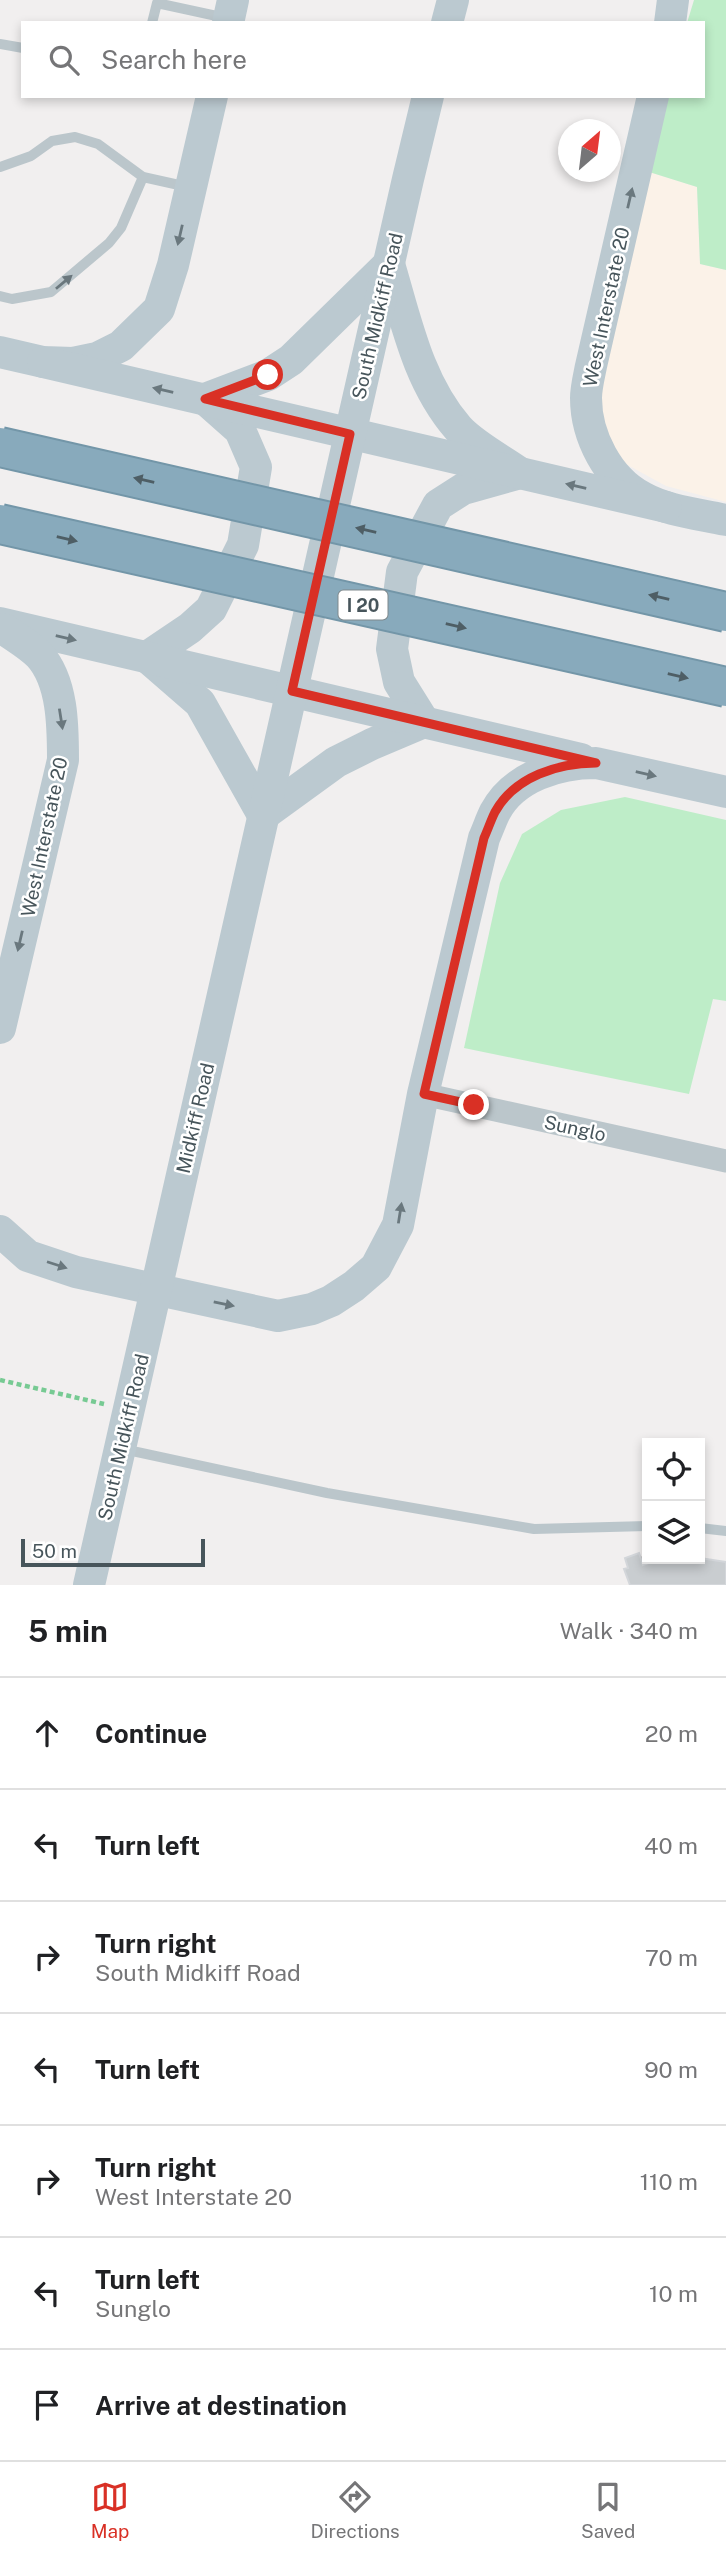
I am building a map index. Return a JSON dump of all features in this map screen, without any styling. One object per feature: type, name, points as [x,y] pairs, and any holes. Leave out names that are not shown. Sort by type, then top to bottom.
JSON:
[{"type":"highway","points":[[0,447],[726,612]]},
{"type":"highway","name":"I 20","points":[[0,524],[726,687]]},
{"type":"main road","points":[[448,21],[453,0]]},
{"type":"main road","points":[[670,21],[673,0]]},
{"type":"main road","points":[[43,362],[73,363],[97,358],[121,346],[159,309],[173,265],[212,98]]},
{"type":"main road","name":"South Midkiff Road","points":[[234,945],[428,98]]},
{"type":"main road","name":"West Interstate 20","points":[[653,98],[591,366],[586,398],[592,437],[616,477],[642,497],[666,507],[726,520]]},
{"type":"main road","points":[[205,399],[268,375],[291,360],[389,264],[430,390],[460,430],[520,473]]},
{"type":"main road","points":[[0,352],[666,507]]},
{"type":"main road","points":[[147,657],[190,628],[211,609],[243,545],[256,467],[240,430],[205,399]]},
{"type":"main road","points":[[425,722],[399,682],[392,649],[402,572],[438,505],[463,489],[520,473]]},
{"type":"main road","points":[[0,624],[726,792]]},
{"type":"main road","name":"West Interstate 20","points":[[0,624],[39,655],[51,674],[63,726],[63,760],[0,1028]]},
{"type":"main road","points":[[147,657],[200,703],[263,815],[336,762],[425,722]]},
{"type":"main road","points":[[0,1231],[28,1256],[76,1272],[278,1316],[312,1309],[331,1301],[354,1286],[376,1267],[398,1225],[424,1094],[484,838],[496,810],[517,787],[542,772],[558,766],[596,763]]},
{"type":"main road","name":"Midkiff Road","points":[[157,1290],[234,945]]},
{"type":"main road","name":"South Midkiff Road","points":[[89,1585],[157,1290]]},
{"type":"street","name":"Sunglo","points":[[424,1094],[726,1161]]},
{"type":"lane","points":[[152,21],[157,3],[230,14]]},
{"type":"lane","points":[[0,44],[21,48]]},
{"type":"lane","points":[[0,167],[31,156],[52,141],[75,137],[98,144],[143,177],[191,187]]},
{"type":"lane","points":[[0,296],[12,299],[51,292],[109,243],[121,228],[143,177]]},
{"type":"lane","points":[[120,1449],[327,1493],[534,1529],[642,1526]]},
{"type":"lane","points":[[705,1529],[726,1531]]},
{"type":"path","points":[[0,1380],[129,1410]]},
{"type":"shaded area","points":[[646,171],[697,187],[700,264],[726,270],[726,502],[666,486],[624,463],[609,441],[598,411],[597,375]]},
{"type":"green space","points":[[694,0],[726,0],[726,270],[700,264],[697,187],[646,171],[666,98],[705,98],[705,21],[688,21]]},
{"type":"green space","points":[[625,797],[726,820],[726,1001],[713,999],[689,1094],[464,1048],[500,883],[522,834],[561,810]]},
{"type":"building","points":[[639,1553],[643,1565],[705,1564],[705,1559],[726,1562],[726,1585],[630,1585],[624,1569],[628,1568],[625,1558]]},
{"type":"route","points":[[268,375],[205,399],[350,434],[292,691],[596,763],[558,766],[517,787],[496,810],[484,838],[424,1094],[474,1105]]}]
